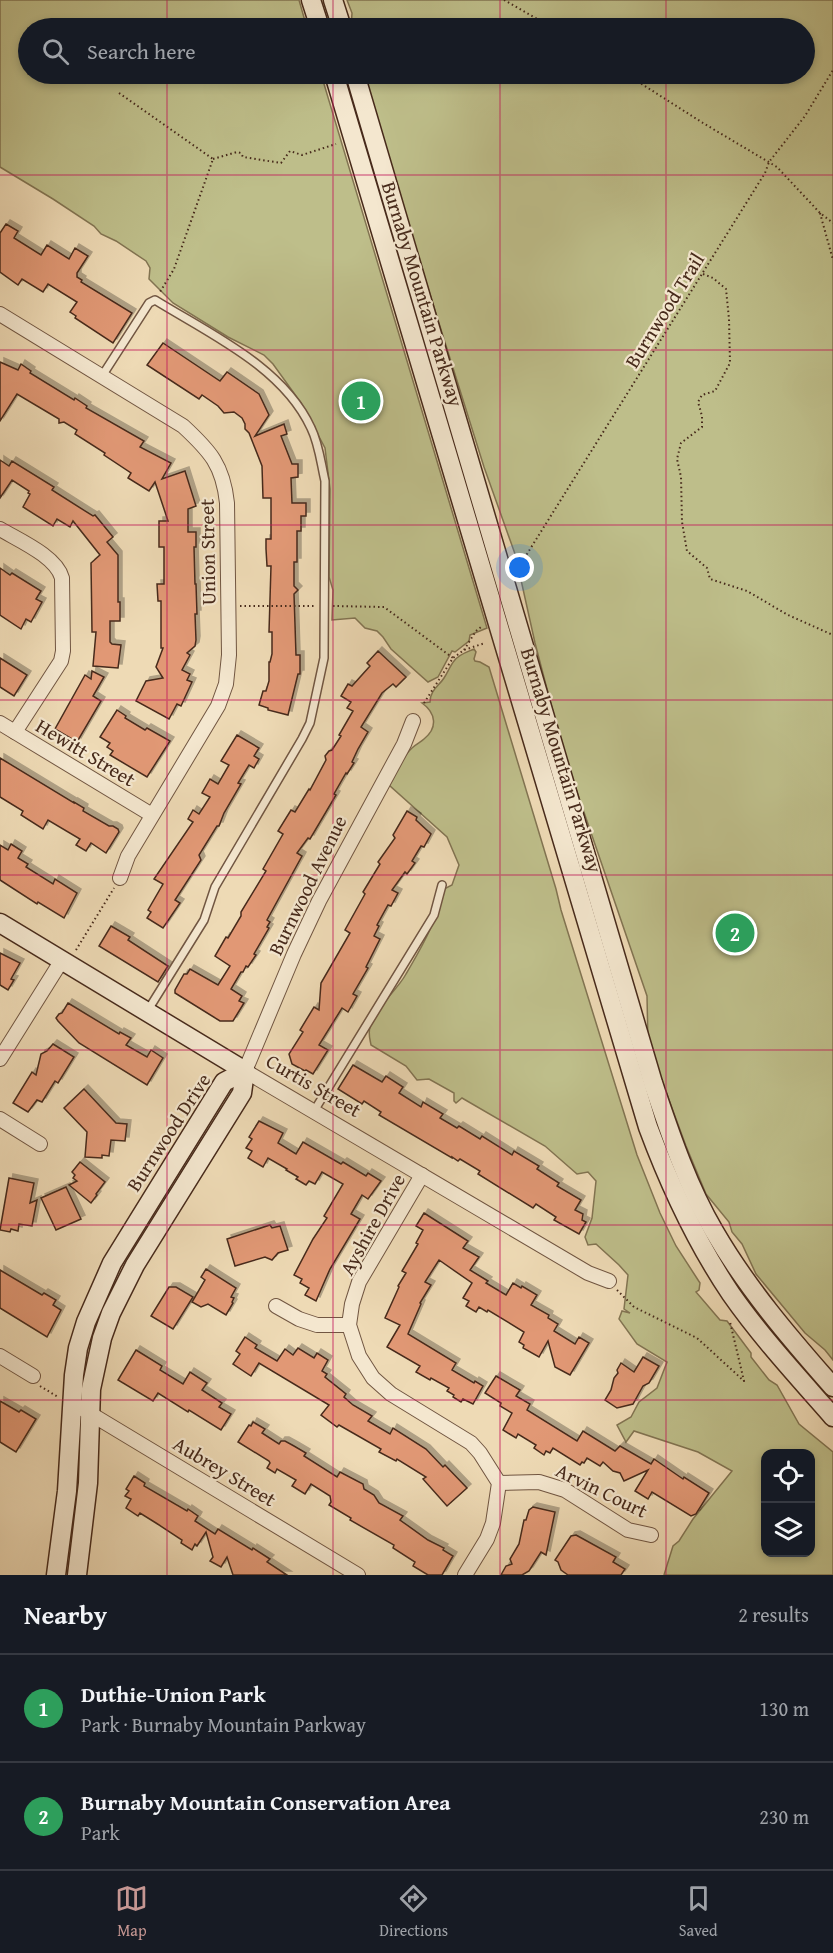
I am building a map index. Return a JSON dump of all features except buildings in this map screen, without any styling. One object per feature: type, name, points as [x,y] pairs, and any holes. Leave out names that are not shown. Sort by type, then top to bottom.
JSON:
[{"type":"main road","points":[[311,0],[317,18]]},
{"type":"main road","points":[[333,0],[339,18]]},
{"type":"main road","name":"Burnaby Mountain Parkway","points":[[337,84],[648,1127],[688,1222],[714,1267],[748,1316],[833,1417]]},
{"type":"main road","name":"Burnaby Mountain Parkway","points":[[358,84],[673,1141],[700,1205],[740,1272],[786,1333],[833,1387]]},
{"type":"main road","name":"Curtis Street","points":[[0,923],[69,955],[148,1011],[245,1071]]},
{"type":"main road","name":"Burnwood Drive","points":[[56,1575],[67,1491],[71,1402],[78,1348],[94,1302],[112,1263],[224,1082],[245,1071]]},
{"type":"main road","name":"Burnwood Drive","points":[[77,1575],[85,1519],[91,1389],[102,1338],[111,1313],[135,1265],[242,1093],[245,1071]]},
{"type":"street","name":"Union Street","points":[[0,314],[183,426],[217,463],[225,483],[229,655],[226,684],[218,706],[128,856],[120,878]]},
{"type":"street","points":[[0,529],[47,557],[60,571],[62,578],[63,651],[61,661],[15,732]]},
{"type":"street","name":"Burnwood Avenue","points":[[245,1071],[314,912],[404,744],[413,721]]},
{"type":"street","name":"Hewitt Street","points":[[0,723],[152,815]]},
{"type":"street","points":[[0,1059],[69,955]]},
{"type":"street","name":"Curtis Street","points":[[245,1071],[588,1273],[609,1281]]},
{"type":"street","points":[[0,1119],[40,1144]]},
{"type":"street","name":"Ayshire Drive","points":[[422,1175],[359,1282],[352,1304],[350,1325],[359,1356],[373,1378],[391,1394],[471,1443],[480,1452],[499,1483]]},
{"type":"street","points":[[276,1306],[299,1319],[317,1325],[350,1325]]},
{"type":"street","points":[[0,1356],[33,1376]]},
{"type":"street","name":"Aubrey Street","points":[[71,1402],[358,1575]]},
{"type":"street","name":"Arvin Court","points":[[499,1483],[540,1482],[566,1490],[628,1530],[651,1535]]},
{"type":"street","points":[[465,1575],[487,1539],[493,1523],[499,1483]]},
{"type":"lane","points":[[102,376],[149,303],[155,300],[258,364],[278,381],[296,403],[311,428],[325,482],[324,658],[310,723],[215,887],[204,920],[148,1011]]},
{"type":"lane","points":[[315,1111],[434,915],[442,885]]},
{"type":"path","points":[[504,0],[536,18]]},
{"type":"path","name":"Burnwood Trail","points":[[516,564],[527,554],[765,173],[769,162],[805,116],[833,70]]},
{"type":"path","points":[[642,84],[777,167],[820,213],[833,223]]},
{"type":"path","points":[[119,93],[213,159]]},
{"type":"path","points":[[213,159],[237,152],[241,153],[243,158],[281,163],[290,151],[302,155],[336,144]]},
{"type":"path","points":[[155,300],[174,269],[213,159]]},
{"type":"path","points":[[820,213],[833,260]]},
{"type":"path","points":[[702,274],[713,278],[726,289],[730,363],[715,391],[702,395],[698,402],[702,426],[681,443],[677,459],[681,477],[682,522],[687,551],[707,568],[710,579],[747,591],[788,615],[833,635]]},
{"type":"path","points":[[240,606],[324,606]]},
{"type":"path","points":[[333,606],[384,607],[453,657]]},
{"type":"path","points":[[464,650],[481,627]]},
{"type":"path","points":[[424,703],[453,657],[464,650],[485,643]]},
{"type":"path","points":[[69,955],[120,878]]},
{"type":"path","points":[[609,1281],[634,1307],[697,1338],[744,1381],[730,1322]]},
{"type":"path","points":[[33,1376],[39,1385],[71,1402]]},
{"type":"green space","points":[[0,0],[299,0],[304,18],[18,18],[18,84],[324,84],[487,628],[470,635],[469,641],[455,652],[452,651],[438,677],[428,682],[391,649],[377,631],[365,628],[355,618],[332,620],[333,590],[329,577],[330,489],[325,448],[301,403],[273,364],[264,355],[228,337],[173,303],[149,279],[150,268],[146,261],[0,167]]},
{"type":"green space","points":[[347,0],[833,0],[833,1360],[805,1333],[756,1274],[742,1244],[732,1232],[729,1222],[706,1194],[648,1043],[647,996],[564,754],[535,643],[520,568],[484,467],[364,84],[815,84],[815,18],[352,18]]},
{"type":"green space","points":[[474,649],[475,661],[489,667],[637,1155],[676,1246],[700,1283],[699,1290],[696,1292],[720,1320],[727,1321],[751,1353],[751,1357],[769,1380],[777,1385],[799,1424],[833,1452],[833,1575],[664,1575],[673,1546],[732,1471],[698,1452],[634,1431],[626,1442],[617,1425],[631,1417],[639,1402],[657,1388],[667,1362],[637,1344],[619,1319],[622,1311],[630,1313],[624,1309],[628,1275],[596,1244],[588,1245],[585,1237],[592,1218],[596,1181],[588,1172],[577,1174],[545,1146],[462,1098],[456,1103],[454,1093],[429,1079],[417,1080],[406,1066],[371,1045],[369,1032],[372,1020],[402,980],[418,953],[433,923],[444,889],[452,885],[459,865],[447,837],[389,785],[408,752],[432,730],[434,721],[430,711],[422,703],[430,702],[433,691],[461,655]]},
{"type":"place","name":"Duthie-Union Park","points":[[361,401]]},
{"type":"place","name":"Burnaby Mountain Conservation Area","points":[[735,933]]}]
